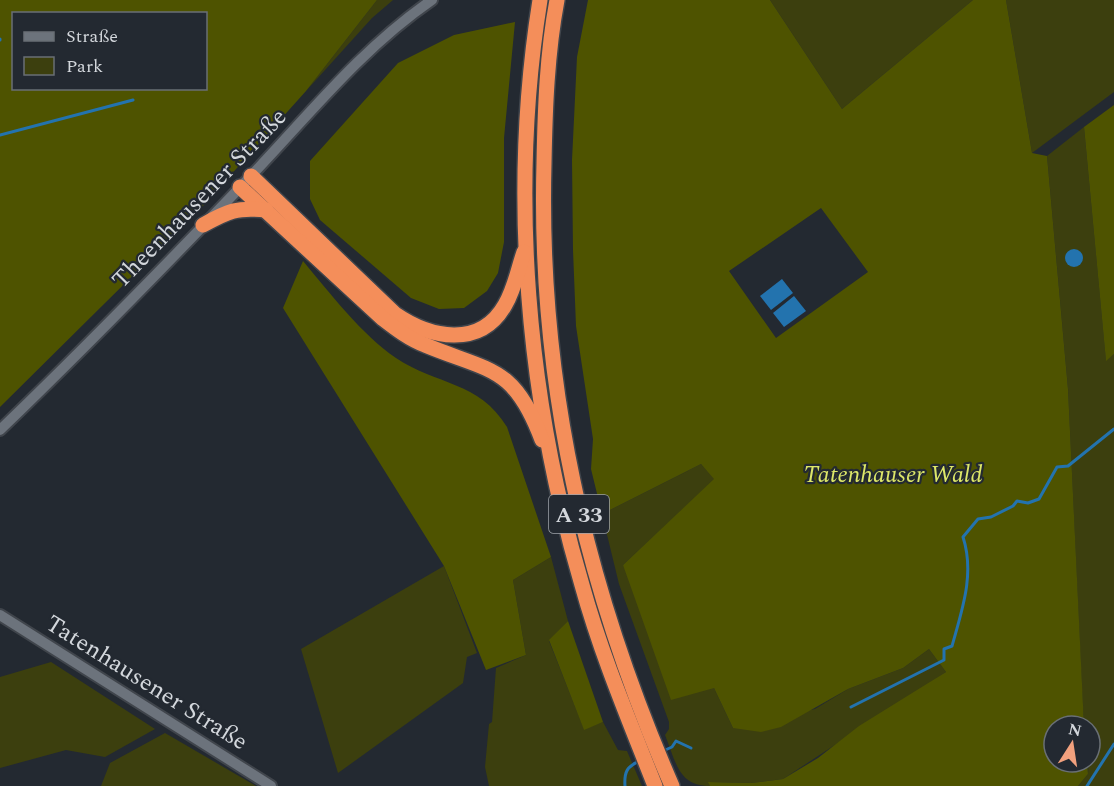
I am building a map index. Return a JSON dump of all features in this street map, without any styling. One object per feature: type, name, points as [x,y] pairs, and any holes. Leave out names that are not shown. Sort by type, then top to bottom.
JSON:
[{"type":"highway","name":"A 33","points":[[540,0],[530,91],[526,243],[530,303],[552,468],[582,587],[645,740],[672,785]]},
{"type":"highway","name":"A 33","points":[[558,0],[553,22],[544,127],[542,209],[544,281],[554,374],[567,460],[583,534],[645,740],[655,786]]},
{"type":"highway","points":[[246,182],[266,210],[381,318],[425,346],[482,365],[516,390],[529,408],[552,468]]},
{"type":"highway","points":[[246,182],[395,314],[416,328],[434,335],[463,334],[492,321],[504,307],[512,291],[526,243]]},
{"type":"highway","points":[[203,225],[230,210],[245,207],[266,210]]},
{"type":"main road","name":"Theenhausener Straße","points":[[0,430],[246,182],[345,73],[382,38],[432,0]]},
{"type":"main road","name":"Tatenhausener Straße","points":[[0,615],[271,786]]},
{"type":"green space","points":[[0,0],[377,0],[306,91],[202,207],[0,407]]},
{"type":"green space","points":[[377,0],[393,0],[372,18],[306,91]]},
{"type":"green space","name":"Tatenhauser Wald","points":[[588,0],[770,0],[842,109],[973,0],[1006,0],[1032,153],[1047,156],[1068,389],[1083,714],[1042,714],[1042,774],[1088,774],[1078,786],[710,786],[708,782],[751,783],[783,779],[818,758],[859,726],[946,672],[929,649],[903,668],[848,689],[781,727],[761,732],[733,728],[714,688],[671,700],[623,565],[714,479],[701,464],[602,514],[591,469],[593,439],[576,326],[572,160],[577,57]],"holes":[[[821,208],[868,272],[776,338],[729,271]]]},
{"type":"green space","points":[[770,0],[973,0],[842,109]]},
{"type":"green space","points":[[1006,0],[1114,0],[1114,92],[1032,153]]},
{"type":"green space","points":[[515,22],[504,138],[504,242],[498,273],[487,291],[464,308],[439,309],[411,298],[320,220],[310,199],[310,161],[398,63],[454,35]]},
{"type":"green space","points":[[1114,105],[1114,354],[1106,361],[1084,127]]},
{"type":"green space","points":[[1084,127],[1106,360],[1114,354],[1114,786],[1078,786],[1088,774],[1102,774],[1102,714],[1083,714],[1068,389],[1047,156]]},
{"type":"green space","points":[[303,261],[346,312],[383,348],[411,367],[470,392],[496,412],[507,427],[551,557],[513,580],[526,655],[486,670],[444,566],[283,308]]},
{"type":"green space","points":[[701,464],[715,479],[623,565],[714,688],[733,728],[815,709],[848,689],[903,668],[929,649],[946,672],[783,779],[751,783],[709,782],[710,786],[699,785],[685,777],[676,763],[665,735],[669,729],[669,722],[619,584],[602,514]]},
{"type":"green space","points":[[551,557],[568,621],[549,641],[584,729],[603,722],[618,750],[627,751],[642,786],[489,786],[485,767],[489,724],[492,722],[496,668],[526,655],[513,580]]},
{"type":"green space","points":[[444,566],[477,653],[467,657],[463,683],[338,773],[301,649]]},
{"type":"green space","points":[[568,621],[603,722],[584,730],[549,640]]},
{"type":"green space","points":[[51,662],[155,729],[105,757],[66,750],[0,768],[0,677]]},
{"type":"green space","points":[[165,733],[256,786],[101,786],[110,763]]},
{"type":"water","points":[[1074,249],[1080,252],[1083,258],[1080,264],[1074,267],[1068,264],[1065,258],[1068,252]]},
{"type":"water","points":[[782,279],[793,293],[771,310],[760,296]]},
{"type":"water","points":[[794,296],[806,311],[784,327],[773,313]]},
{"type":"waterway","points":[[0,135],[133,100]]},
{"type":"waterway","points":[[851,707],[944,660],[944,649],[952,646],[966,592],[968,565],[963,537],[978,519],[991,517],[1013,506],[1017,501],[1028,503],[1039,499],[1057,467],[1068,466],[1114,429]]},
{"type":"waterway","points":[[663,751],[672,747],[676,741],[691,748]]},
{"type":"waterway","points":[[1087,786],[1114,744]]},
{"type":"waterway","points":[[625,786],[627,770],[640,761]]}]
